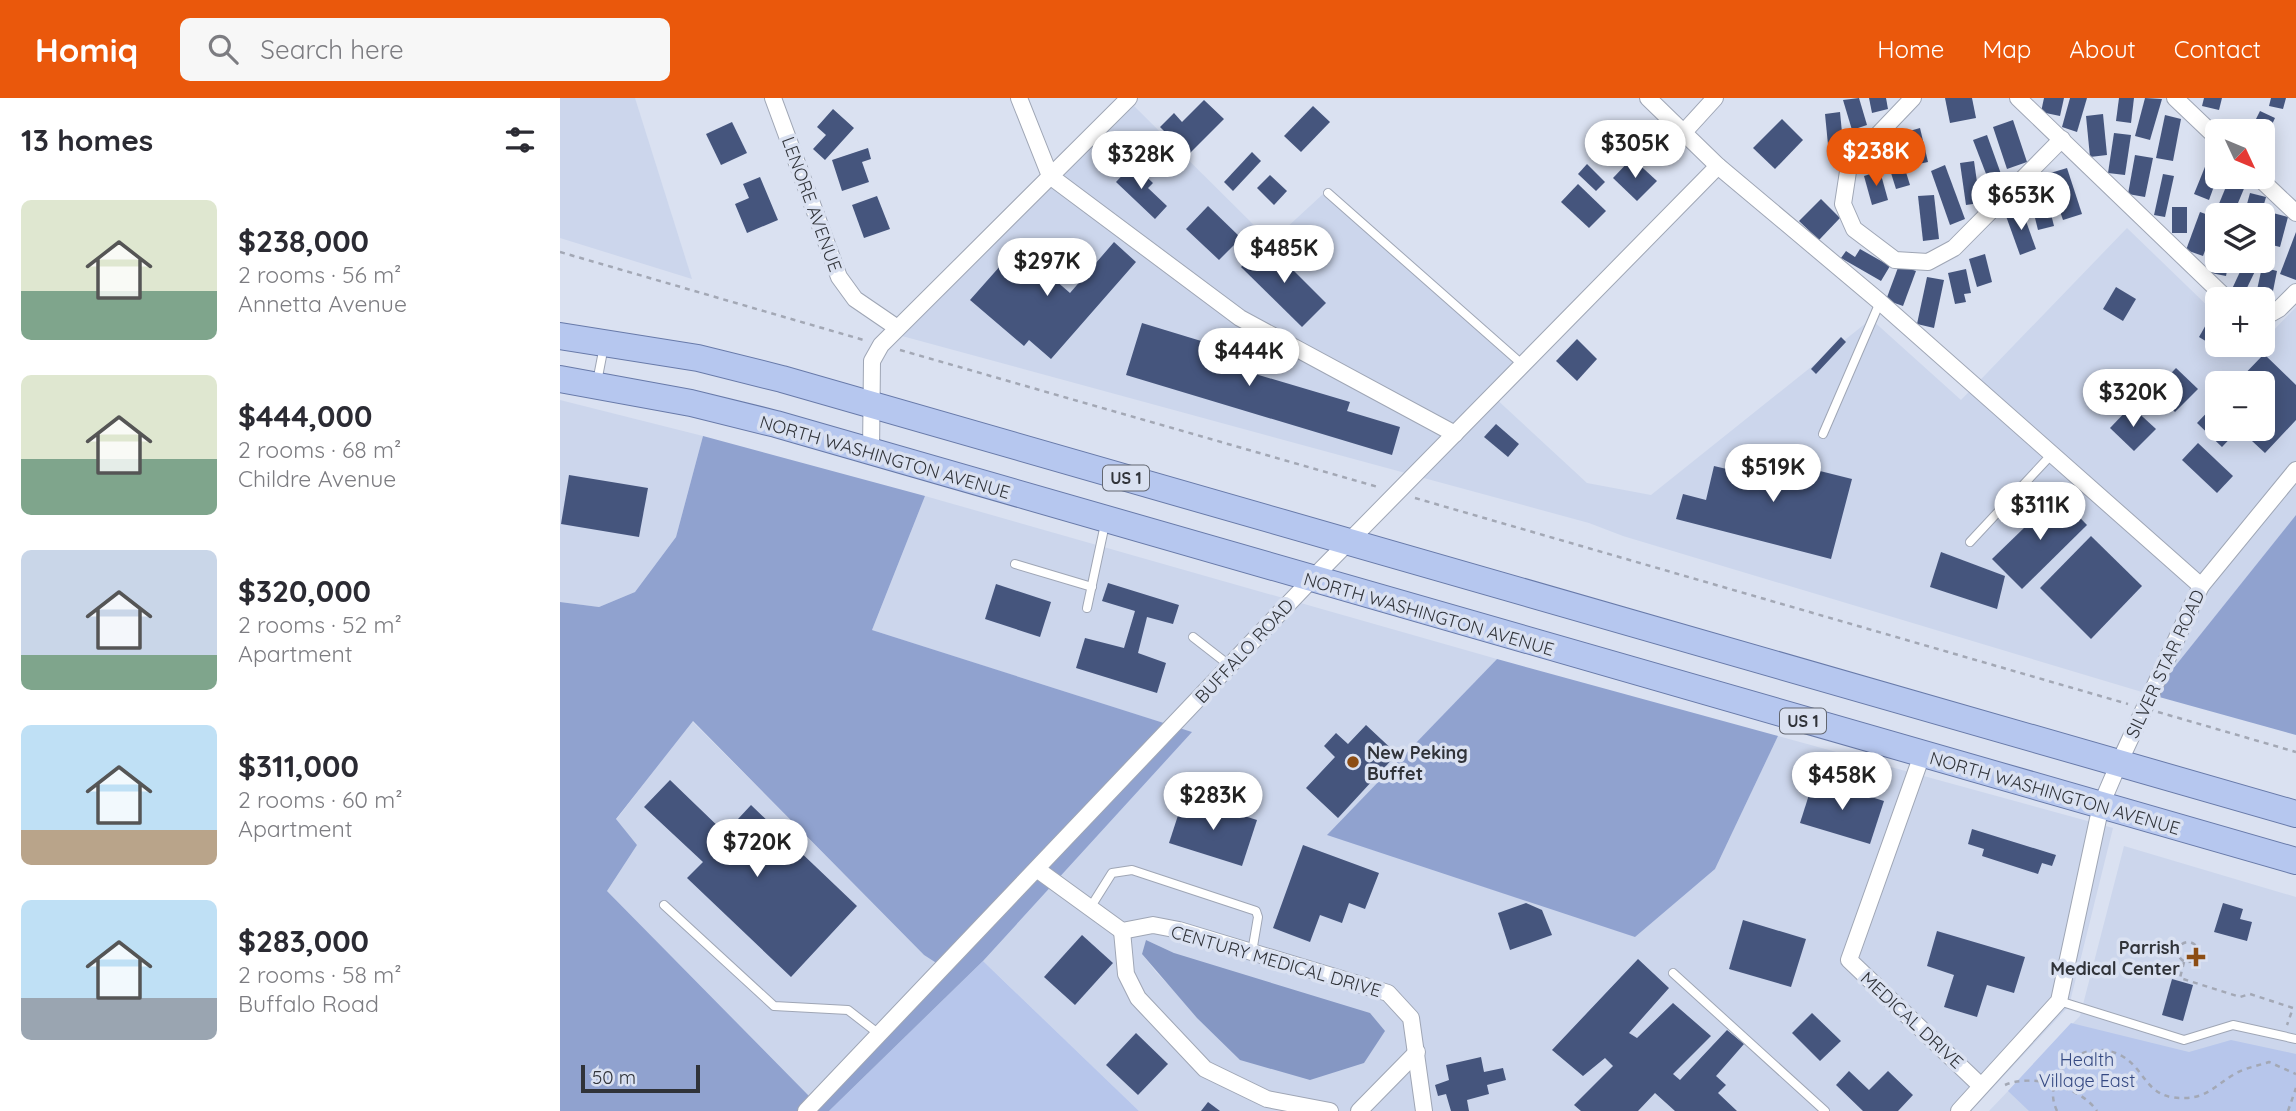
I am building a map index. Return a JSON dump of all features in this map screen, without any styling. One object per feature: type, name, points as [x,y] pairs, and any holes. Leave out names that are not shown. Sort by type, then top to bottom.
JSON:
[{"type":"main road","points":[[560,318],[605,342]]},
{"type":"main road","name":"US 1","points":[[560,336],[738,368],[869,404],[2296,814]]},
{"type":"main road","name":"NORTH WASHINGTON AVENUE","points":[[560,379],[691,403],[871,452],[2296,861]]},
{"type":"street","name":"LENORE AVENUE","points":[[773,98],[839,277],[856,299],[896,327]]},
{"type":"street","points":[[1019,98],[1050,177],[1240,318],[1455,434]]},
{"type":"street","points":[[871,452],[869,404],[872,361],[880,345],[1129,98]]},
{"type":"street","points":[[1648,98],[1718,166],[1880,302],[2201,586]]},
{"type":"street","points":[[1684,132],[1715,98]]},
{"type":"street","points":[[1913,98],[1849,165],[1843,204],[1854,229],[1895,260],[1928,262],[1954,248],[2062,139]]},
{"type":"street","points":[[2018,98],[2215,287]]},
{"type":"street","points":[[2175,98],[2205,127]]},
{"type":"street","name":"BUFFALO ROAD","points":[[806,1111],[1311,580],[1718,166]]},
{"type":"street","points":[[2271,189],[2296,213]]},
{"type":"street","points":[[2275,311],[2296,292]]},
{"type":"street","name":"SILVER STAR ROAD","points":[[2059,1001],[2101,806],[2119,764],[2201,586],[2296,470]]},
{"type":"street","name":"MEDICAL DRIVE","points":[[1922,755],[1849,960],[1981,1086]]},
{"type":"street","points":[[1038,870],[1122,931],[1126,974],[1138,998],[1205,1069],[1267,1099],[1330,1111]]},
{"type":"street","name":"CENTURY MEDICAL DRIVE","points":[[1122,931],[1153,925],[1388,993],[1411,1018],[1424,1111]]},
{"type":"street","points":[[1959,1111],[2059,1001]]},
{"type":"street","points":[[1359,1111],[1417,1052]]},
{"type":"lane","points":[[1328,193],[1523,365]]},
{"type":"lane","points":[[1824,434],[1880,302]]},
{"type":"lane","points":[[597,384],[605,342]]},
{"type":"lane","points":[[1970,542],[2052,454]]},
{"type":"lane","points":[[1087,608],[1105,521]]},
{"type":"lane","points":[[1015,564],[1091,587]]},
{"type":"lane","points":[[1193,637],[1230,666]]},
{"type":"lane","points":[[1090,908],[1112,873],[1132,870],[1256,911],[1258,917],[1252,952]]},
{"type":"lane","points":[[664,905],[774,1006],[848,1010],[879,1034]]},
{"type":"lane","points":[[1673,973],[1825,1111]]},
{"type":"lane","points":[[2059,1001],[2184,1040],[2233,1025],[2296,1039]]},
{"type":"path","points":[[560,252],[2296,752]]},
{"type":"path","points":[[2190,942],[2196,946],[2198,956],[2190,962],[2184,962],[2179,957],[2179,947],[2190,942]]},
{"type":"path","points":[[2184,962],[2180,978],[2239,997],[2250,994],[2293,1008],[2283,1036]]},
{"type":"path","points":[[2057,1111],[2052,1093],[2054,1082],[2063,1065],[2083,1051],[2102,1050],[2123,1056],[2145,1082],[2162,1095],[2184,1098],[2205,1095],[2233,1075],[2269,1062],[2296,1074]]},
{"type":"path","points":[[2000,1090],[2008,1083],[2054,1082],[2092,1103],[2097,1111]]},
{"type":"path","points":[[2288,1111],[2296,1088]]},
{"type":"shaded area","points":[[560,98],[635,98],[692,279],[560,238]]},
{"type":"shaded area","points":[[1134,106],[1271,242],[1323,194],[1525,373],[1493,396],[1587,483],[1651,495],[1871,319],[1961,400],[2127,228],[2205,303],[2205,357],[2275,357],[2275,329],[2296,307],[2296,515],[2152,695],[1623,536],[1589,523],[902,336]]},
{"type":"shaded area","points":[[560,400],[703,436],[676,537],[635,592],[599,607],[560,602]]},
{"type":"shaded area","points":[[703,436],[925,496],[872,630],[1192,732],[983,961],[829,1111],[560,1111],[560,602],[599,607],[635,592],[676,537]],"holes":[[[693,721],[924,955],[938,964],[810,1097],[607,891],[637,845],[616,819]]]},
{"type":"shaded area","points":[[925,496],[1497,659],[1328,835],[1715,869],[1778,736],[2113,828],[2069,1006],[1971,1111],[1139,1111],[981,959],[1191,732],[872,630]],"holes":[[[1146,940],[1174,953],[1240,1060],[1142,954]]]},
{"type":"shaded area","points":[[2296,515],[2296,735],[2152,695]]},
{"type":"shaded area","points":[[1497,659],[1778,736],[1715,869],[1635,937],[1327,835]]},
{"type":"shaded area","points":[[692,721],[924,955],[939,964],[810,1097],[607,891],[637,845],[616,820]]},
{"type":"shaded area","name":"Parrish Medical Center","points":[[2124,846],[2296,897],[2296,1111],[1989,1111],[2080,1016]]},
{"type":"shaded area","points":[[1146,940],[1174,953],[1370,1013],[1385,1031],[1364,1063],[1310,1080],[1240,1060],[1197,1018],[1142,954]]},
{"type":"green space","points":[[983,961],[1139,1111],[829,1111]]},
{"type":"green space","name":"Health Village East","points":[[2071,1023],[2189,1052],[2231,1040],[2296,1054],[2296,1111],[2029,1111],[2008,1091]]},
{"type":"building","points":[[1859,98],[1867,125],[1852,130],[1843,100]]},
{"type":"building","points":[[1869,98],[1886,98],[1888,109],[1872,113]]},
{"type":"building","points":[[1945,98],[1972,98],[1976,118],[1950,123]]},
{"type":"building","points":[[2044,98],[2064,98],[2060,116],[2041,112]]},
{"type":"building","points":[[2070,98],[2087,98],[2077,132],[2062,127]]},
{"type":"building","points":[[2119,98],[2134,98],[2131,123],[2116,121]]},
{"type":"building","points":[[2145,98],[2162,99],[2150,140],[2135,136]]},
{"type":"building","points":[[2204,98],[2222,98],[2219,110],[2202,106]]},
{"type":"building","points":[[2271,98],[2286,98],[2283,109],[2269,106]]},
{"type":"building","points":[[1204,100],[1224,119],[1188,155],[1160,127],[1174,113],[1182,122]]},
{"type":"building","points":[[1313,106],[1330,122],[1301,152],[1284,136]]},
{"type":"building","points":[[833,109],[854,128],[825,160],[813,149],[826,135],[817,127]]},
{"type":"building","points":[[2260,111],[2275,118],[2275,119],[2256,119]]},
{"type":"building","points":[[1840,112],[1844,153],[1829,155],[1825,114]]},
{"type":"building","points":[[2103,114],[2107,155],[2090,157],[2086,116]]},
{"type":"building","points":[[2165,115],[2181,119],[2173,161],[2156,158]]},
{"type":"building","points":[[1782,119],[1803,140],[1775,169],[1753,148]]},
{"type":"building","points":[[2013,120],[2027,162],[2007,169],[1993,127]]},
{"type":"building","points":[[732,122],[747,153],[721,165],[706,134]]},
{"type":"building","points":[[1920,128],[1928,162],[1914,165],[1906,132]]},
{"type":"building","points":[[2114,133],[2131,135],[2125,175],[2108,173]]},
{"type":"building","points":[[1987,135],[2001,174],[1988,179],[1973,140]]},
{"type":"building","points":[[868,148],[871,159],[862,162],[869,182],[842,191],[832,160]]},
{"type":"building","points":[[1899,150],[1910,185],[1896,189],[1885,154]]},
{"type":"building","points":[[1252,152],[1261,161],[1233,191],[1224,182]]},
{"type":"building","points":[[2135,155],[2153,158],[2145,197],[2128,194]]},
{"type":"building","points":[[1632,158],[1657,181],[1637,201],[1613,178]]},
{"type":"building","points":[[1974,161],[1980,203],[1966,205],[1960,163]]},
{"type":"building","points":[[1133,164],[1153,183],[1148,188],[1167,206],[1155,219],[1116,182]]},
{"type":"building","points":[[1587,164],[1605,182],[1596,191],[1578,174]]},
{"type":"building","points":[[1945,165],[1965,219],[1950,225],[1931,171]]},
{"type":"building","points":[[2205,167],[2205,189],[2213,189],[2209,200],[2194,194]]},
{"type":"building","points":[[2067,168],[2082,214],[2063,220],[2047,174]]},
{"type":"building","points":[[1880,171],[1888,200],[1872,205],[1864,176]]},
{"type":"building","points":[[2163,174],[2174,176],[2165,217],[2154,215]]},
{"type":"building","points":[[1270,175],[1287,191],[1274,205],[1257,188]]},
{"type":"building","points":[[760,177],[778,220],[747,233],[735,204],[749,198],[743,184]]},
{"type":"building","points":[[1578,184],[1606,211],[1589,228],[1561,202]]},
{"type":"building","points":[[2225,189],[2244,189],[2238,203],[2219,203]]},
{"type":"building","points":[[2045,190],[2054,226],[2038,230],[2029,194]]},
{"type":"building","points":[[2250,193],[2266,197],[2264,203],[2247,203]]},
{"type":"building","points":[[1934,195],[1939,239],[1923,241],[1918,196]]},
{"type":"building","points":[[877,196],[890,229],[864,238],[852,205]]},
{"type":"building","points":[[1821,199],[1840,218],[1819,240],[1799,221]]},
{"type":"building","points":[[1208,206],[1241,238],[1219,260],[1186,229]]},
{"type":"building","points":[[2172,207],[2187,207],[2187,233],[2172,233]]},
{"type":"building","points":[[2022,210],[2036,249],[2020,255],[2006,216]]},
{"type":"building","points":[[2200,212],[2205,214],[2203,256],[2186,250]]},
{"type":"building","points":[[2275,214],[2288,217],[2280,247],[2275,246]]},
{"type":"building","points":[[2296,232],[2296,280],[2280,274]]},
{"type":"building","points":[[1114,242],[1136,262],[1051,359],[1029,340],[1024,346],[970,300],[1017,247],[1070,293]]},
{"type":"building","points":[[1266,243],[1326,303],[1302,327],[1241,267]]},
{"type":"building","points":[[1860,249],[1890,266],[1881,281],[1841,258],[1846,251],[1855,257]]},
{"type":"building","points":[[1985,254],[1992,282],[1977,287],[1969,259]]},
{"type":"building","points":[[1899,265],[1916,271],[1903,306],[1886,300]]},
{"type":"building","points":[[1966,269],[1971,293],[1964,294],[1966,302],[1955,304],[1948,273]]},
{"type":"building","points":[[2277,271],[2274,287],[2258,287],[2261,273]]},
{"type":"building","points":[[2239,273],[2254,273],[2247,287],[2233,287]]},
{"type":"building","points":[[1927,277],[1944,280],[1934,328],[1917,324]]},
{"type":"building","points":[[2116,287],[2136,299],[2123,321],[2103,309]]},
{"type":"building","points":[[1142,323],[1257,358],[1252,373],[1350,402],[1347,411],[1400,427],[1392,455],[1126,375]]},
{"type":"building","points":[[2205,326],[2205,341],[2199,337]]},
{"type":"building","points":[[1841,337],[1846,342],[1816,374],[1811,369]]},
{"type":"building","points":[[1577,339],[1597,359],[1577,381],[1556,361]]},
{"type":"building","points":[[2261,357],[2267,357],[2296,385],[2296,420],[2265,453],[2252,441],[2275,441],[2275,371],[2248,371]]},
{"type":"building","points":[[2176,368],[2198,389],[2175,412],[2154,391]]},
{"type":"building","points":[[2131,406],[2156,429],[2134,451],[2110,428]]},
{"type":"building","points":[[2205,415],[2205,431],[2197,423]]},
{"type":"building","points":[[1496,424],[1519,444],[1508,457],[1484,437]]},
{"type":"building","points":[[2216,441],[2228,441],[2222,447]]},
{"type":"building","points":[[2198,443],[2233,476],[2217,493],[2182,460]]},
{"type":"building","points":[[1740,451],[1852,479],[1831,559],[1676,519],[1683,494],[1706,500],[1714,466],[1735,471]]},
{"type":"building","points":[[569,475],[648,488],[639,537],[561,524]]},
{"type":"building","points":[[2058,495],[2087,525],[2022,589],[1992,559]]},
{"type":"building","points":[[2091,536],[2142,586],[2091,639],[2040,588]]},
{"type":"building","points":[[1941,552],[2005,576],[1997,609],[1930,587]]},
{"type":"building","points":[[1108,583],[1179,605],[1173,624],[1147,617],[1138,653],[1166,663],[1157,693],[1076,668],[1085,638],[1124,648],[1135,611],[1102,601]]},
{"type":"building","points":[[996,584],[1051,602],[1040,637],[985,619]]},
{"type":"building","points":[[1366,725],[1397,754],[1338,818],[1306,788],[1335,757],[1324,746],[1336,733],[1348,744]]},
{"type":"building","points":[[1814,779],[1884,801],[1870,844],[1800,823]]},
{"type":"building","points":[[670,780],[725,833],[751,805],[857,906],[791,977],[687,878],[703,862],[644,807]]},
{"type":"building","points":[[1184,797],[1257,820],[1242,866],[1169,843]]},
{"type":"building","points":[[1972,829],[2056,855],[2052,866],[2042,863],[2038,874],[1982,856],[1984,849],[1968,844]]},
{"type":"building","points":[[1303,845],[1379,873],[1365,909],[1349,903],[1342,923],[1320,915],[1310,942],[1273,928]]},
{"type":"building","points":[[1526,903],[1542,910],[1552,935],[1510,950],[1498,913]]},
{"type":"building","points":[[2223,903],[2243,909],[2240,919],[2252,922],[2247,941],[2214,932]]},
{"type":"building","points":[[1743,920],[1806,939],[1791,987],[1729,969]]},
{"type":"building","points":[[1937,931],[2025,957],[2014,993],[1987,985],[1977,1017],[1944,1007],[1954,975],[1927,966]]},
{"type":"building","points":[[1082,935],[1113,963],[1075,1005],[1044,977]]},
{"type":"building","points":[[1638,959],[1669,988],[1629,1033],[1637,1038],[1673,1003],[1711,1036],[1673,1074],[1680,1080],[1727,1030],[1744,1044],[1716,1076],[1726,1085],[1718,1093],[1737,1111],[1675,1111],[1655,1093],[1638,1111],[1581,1111],[1574,1105],[1613,1066],[1605,1058],[1583,1076],[1552,1050]]},
{"type":"building","points":[[2172,979],[2193,985],[2183,1021],[2162,1015]]},
{"type":"building","points":[[1812,1013],[1841,1041],[1820,1061],[1792,1033]]},
{"type":"building","points":[[1136,1033],[1168,1064],[1138,1095],[1106,1065]]},
{"type":"building","points":[[1481,1057],[1484,1072],[1503,1068],[1506,1080],[1487,1085],[1489,1094],[1467,1100],[1469,1111],[1451,1111],[1446,1094],[1438,1096],[1435,1085],[1449,1080],[1446,1065]]},
{"type":"building","points":[[1849,1071],[1869,1090],[1888,1071],[1913,1095],[1898,1111],[1863,1111],[1836,1085]]},
{"type":"building","points":[[1208,1102],[1220,1111],[1201,1111]]},
{"type":"place","name":"New Peking Buffet","points":[[1353,762]]},
{"type":"place","name":"Parrish Medical Center","points":[[2196,957]]}]
